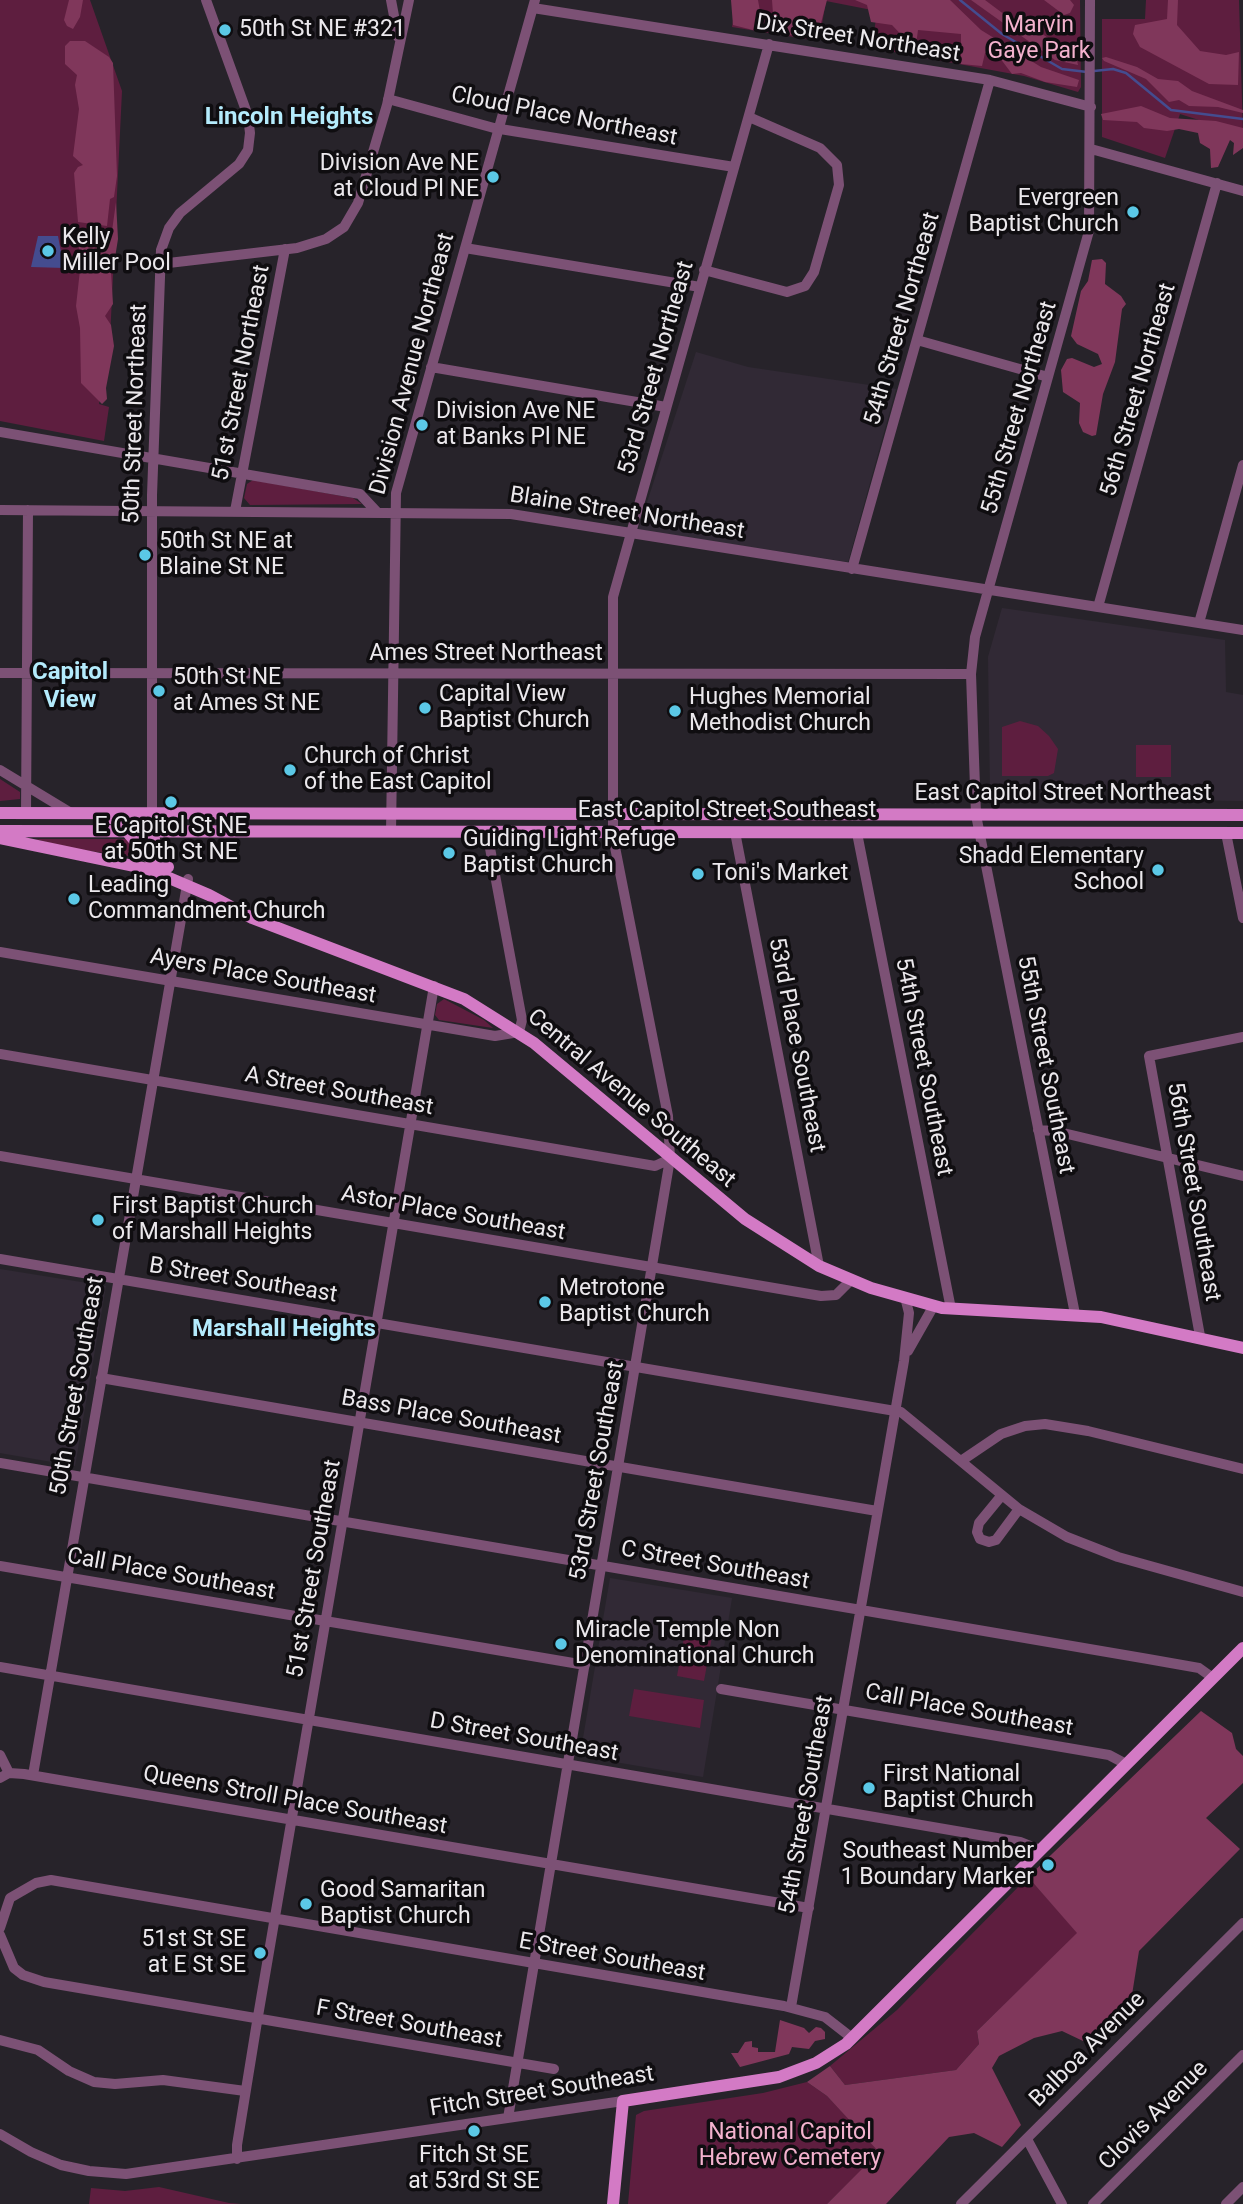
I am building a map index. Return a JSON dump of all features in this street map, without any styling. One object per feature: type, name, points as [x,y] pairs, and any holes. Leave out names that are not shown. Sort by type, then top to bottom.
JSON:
[{"type":"main road","name":"East Capitol Street Northeast","points":[[0,813],[612,814],[978,824],[1243,816]]},
{"type":"main road","points":[[102,813],[119,822],[154,863],[173,872]]},
{"type":"main road","name":"East Capitol Street Southeast","points":[[0,831],[858,833],[978,824],[1243,833]]},
{"type":"main road","points":[[152,832],[158,855],[187,883]]},
{"type":"main road","name":"Central Avenue Southeast","points":[[0,838],[131,863],[187,883],[251,918],[434,986],[477,1006],[519,1032],[745,1219],[819,1265],[851,1280],[906,1301],[933,1307],[1075,1314],[1133,1322],[1243,1348]]},
{"type":"main road","name":"Fitch Street Southeast","points":[[623,2101],[779,2077],[817,2063],[849,2041],[1243,1648]]},
{"type":"main road","points":[[613,2204],[623,2101]]},
{"type":"street","name":"50th Street Northeast","points":[[152,832],[152,510],[163,242],[176,218],[233,171],[249,143],[248,116],[206,0]]},
{"type":"street","points":[[391,0],[398,34],[397,56]]},
{"type":"street","name":"51st Street Northeast","points":[[235,511],[285,249],[326,239],[350,220],[358,203],[388,99],[409,0]]},
{"type":"street","name":"55th Street Northeast","points":[[978,824],[971,674],[975,637],[1088,231],[1091,149],[1090,0]]},
{"type":"street","name":"Dix Street Northeast","points":[[534,4],[990,80],[1091,107]]},
{"type":"street","name":"Division Avenue Northeast","points":[[391,832],[393,511],[534,4]]},
{"type":"street","name":"53rd Street Northeast","points":[[612,832],[613,597],[769,44]]},
{"type":"street","name":"54th Street Northeast","points":[[852,569],[990,80]]},
{"type":"street","name":"Cloud Place Northeast","points":[[388,99],[499,129],[734,167]]},
{"type":"street","points":[[704,270],[787,292],[805,286],[816,267],[839,185],[837,165],[820,148],[749,117]]},
{"type":"street","points":[[1091,149],[1243,191]]},
{"type":"street","name":"56th Street Northeast","points":[[1098,607],[1217,183]]},
{"type":"street","points":[[465,248],[700,287]]},
{"type":"street","points":[[160,264],[285,249]]},
{"type":"street","points":[[917,340],[1048,377]]},
{"type":"street","points":[[431,367],[666,407]]},
{"type":"street","points":[[0,432],[359,494],[376,511]]},
{"type":"street","points":[[1199,623],[1243,465]]},
{"type":"street","name":"Blaine Street Northeast","points":[[0,510],[511,514],[1243,630]]},
{"type":"street","points":[[26,813],[28,510]]},
{"type":"street","name":"Ames Street Northeast","points":[[0,673],[971,674]]},
{"type":"street","points":[[0,770],[71,813]]},
{"type":"street","name":"55th Street Southeast","points":[[978,824],[1075,1314]]},
{"type":"street","points":[[487,832],[522,1016],[519,1032]]},
{"type":"street","name":"53rd Street Southeast","points":[[508,2118],[670,1159],[668,1116],[612,832]]},
{"type":"street","name":"53rd Place Southeast","points":[[736,832],[819,1265]]},
{"type":"street","name":"54th Street Southeast","points":[[858,833],[951,1309]]},
{"type":"street","points":[[1226,833],[1243,918]]},
{"type":"street","name":"50th Street Southeast","points":[[33,1775],[187,883]]},
{"type":"street","name":"Ayers Place Southeast","points":[[0,952],[495,1036],[519,1032]]},
{"type":"street","name":"51st Street Southeast","points":[[237,2159],[257,2018],[434,986]]},
{"type":"street","name":"56th Street Southeast","points":[[1200,1336],[1149,1056],[1243,1037]]},
{"type":"street","name":"A Street Southeast","points":[[0,1054],[655,1166],[670,1159]]},
{"type":"street","points":[[1038,1130],[1055,1130],[1243,1177]]},
{"type":"street","name":"Astor Place Southeast","points":[[0,1156],[825,1297],[836,1295],[851,1280]]},
{"type":"street","name":"B Street Southeast","points":[[0,1259],[895,1411]]},
{"type":"street","name":"54th Street Southeast","points":[[791,2007],[904,1361],[909,1313],[906,1301]]},
{"type":"street","name":"54th Street Southeast","points":[[904,1361],[915,1335],[933,1307]]},
{"type":"street","name":"Bass Place Southeast","points":[[101,1378],[877,1511]]},
{"type":"street","points":[[895,1411],[909,1417],[1019,1508],[1067,1537],[1107,1553],[1243,1592]]},
{"type":"street","points":[[961,1461],[1001,1434],[1025,1426],[1045,1424],[1079,1429],[1243,1469]]},
{"type":"street","name":"C Street Southeast","points":[[0,1463],[1199,1668],[1213,1678]]},
{"type":"street","points":[[1002,1495],[977,1527],[980,1539],[989,1542],[996,1539],[1019,1508]]},
{"type":"street","name":"Call Place Southeast","points":[[0,1566],[585,1665]]},
{"type":"street","name":"D Street Southeast","points":[[0,1667],[1020,1842],[1040,1850]]},
{"type":"street","name":"Call Place Southeast","points":[[721,1689],[1109,1755],[1126,1764]]},
{"type":"street","points":[[0,1755],[5,1775],[33,1775]]},
{"type":"street","name":"Queens Stroll Place Southeast","points":[[33,1775],[808,1908]]},
{"type":"street","name":"E Street Southeast","points":[[0,1928],[10,1898],[36,1882],[51,1880],[791,2007],[825,2017],[849,2041]]},
{"type":"street","name":"Balboa Avenue","points":[[961,2204],[1243,1923]]},
{"type":"street","name":"F Street Southeast","points":[[0,1935],[14,1968],[31,1979],[554,2069]]},
{"type":"street","points":[[0,2040],[38,2050],[69,2071],[94,2082],[116,2084],[163,2080],[245,2091]]},
{"type":"street","name":"Clovis Avenue","points":[[1093,2204],[1243,2055]]},
{"type":"street","name":"Fitch Street Southeast","points":[[0,2134],[49,2160],[101,2173],[155,2172],[623,2101]]},
{"type":"street","points":[[1027,2139],[1062,2204]]},
{"type":"street","points":[[1226,2204],[1243,2187]]},
{"type":"shaded area","points":[[696,352],[748,367],[896,389],[848,562],[638,530]]},
{"type":"shaded area","points":[[1002,608],[1225,640],[1226,692],[1243,695],[1243,801],[1179,800],[1179,789],[990,789],[988,657]]},
{"type":"shaded area","points":[[0,1269],[106,1286],[75,1466],[0,1453]]},
{"type":"shaded area","points":[[610,1578],[732,1598],[703,1777],[580,1756]]},
{"type":"green space","points":[[0,0],[90,0],[122,91],[110,338],[99,404],[109,407],[104,441],[0,421]]},
{"type":"green space","points":[[69,0],[83,0],[80,17],[73,29],[67,26],[64,20]]},
{"type":"green space","points":[[731,0],[758,0],[761,17],[753,30],[733,25]]},
{"type":"green space","name":"Marvin Gaye Park","points":[[736,0],[1080,0],[1081,87],[1078,92],[1024,76],[872,48],[877,11],[826,1],[819,41],[732,27]]},
{"type":"green space","points":[[772,0],[827,0],[817,38],[783,34],[773,14]]},
{"type":"green space","points":[[855,0],[950,0],[981,30],[1041,67],[1079,80],[1077,87],[1045,82],[1021,73],[1012,74],[1000,58],[990,52],[985,53],[982,66],[961,64],[961,34],[918,30],[916,45],[910,44],[892,25],[871,22],[867,5]]},
{"type":"green space","points":[[971,0],[985,0],[1005,15],[1036,30],[1076,56],[1078,65],[1055,60]]},
{"type":"green space","points":[[1044,0],[1070,0],[1074,5],[1070,13],[1064,15]]},
{"type":"green space","name":"Marvin Gaye Park","points":[[1146,0],[1239,0],[1243,134],[1180,114],[1165,158],[1102,137],[1102,19],[1145,19]]},
{"type":"green space","points":[[1168,0],[1178,0],[1177,25],[1200,51],[1226,55],[1239,52],[1238,85],[1209,84],[1140,47],[1133,34],[1135,25],[1167,19]]},
{"type":"green space","points":[[70,41],[85,41],[109,57],[113,63],[117,176],[114,197],[110,199],[107,226],[78,222],[74,173],[83,165],[73,156],[79,109],[75,85],[77,75],[65,64],[65,46]]},
{"type":"green space","points":[[1102,58],[1137,67],[1158,79],[1178,81],[1192,91],[1243,110],[1243,113],[1218,107],[1189,106],[1179,100],[1169,102],[1146,79],[1104,61]]},
{"type":"green space","points":[[1141,106],[1170,118],[1216,121],[1243,128],[1243,148],[1233,155],[1234,143],[1230,140],[1218,167],[1211,168],[1210,149],[1200,143],[1198,133],[1179,129],[1167,131],[1144,128],[1137,122],[1103,120],[1101,114]]},
{"type":"green space","points":[[116,202],[118,239],[114,264],[80,263],[78,233],[112,231]]},
{"type":"green space","points":[[1102,259],[1106,263],[1105,284],[1121,296],[1126,304],[1122,309],[1115,362],[1103,394],[1096,435],[1092,436],[1083,432],[1079,423],[1080,403],[1063,392],[1061,370],[1067,359],[1072,358],[1094,367],[1102,364],[1098,354],[1077,344],[1071,336],[1081,291],[1088,281],[1092,260]]},
{"type":"green space","points":[[80,270],[111,272],[113,304],[105,316],[111,325],[114,346],[106,388],[107,399],[102,404],[81,383],[80,328],[76,306]]},
{"type":"green space","points":[[253,480],[353,498],[362,504],[250,505],[244,498],[247,484]]},
{"type":"green space","points":[[1020,721],[1038,726],[1058,749],[1054,773],[1048,776],[1002,776],[1002,727]]},
{"type":"green space","points":[[1136,745],[1171,745],[1171,777],[1136,777]]},
{"type":"green space","points":[[0,779],[20,792],[20,799],[0,801]]},
{"type":"green space","points":[[35,839],[129,839],[143,858],[74,849]]},
{"type":"green space","points":[[444,999],[484,1020],[493,1028],[439,1020],[435,1015],[437,1004]]},
{"type":"green space","points":[[685,1632],[712,1637],[704,1681],[677,1676]]},
{"type":"green space","points":[[634,1689],[704,1700],[700,1728],[629,1716]]},
{"type":"green space","points":[[1201,1711],[1232,1733],[1236,1749],[1243,1756],[1243,1783],[1206,1818],[1240,1849],[1139,1951],[1131,2001],[1104,2032],[1083,2041],[1062,2031],[1034,2038],[999,2056],[992,2068],[1021,2125],[1002,2147],[974,2133],[949,2137],[886,2204],[827,2204],[879,2152],[827,2096],[807,2082],[830,2066],[845,2085],[956,2070],[979,2044],[977,2031],[1077,1933],[1028,1877]]},
{"type":"green space","points":[[1028,1877],[1078,1933],[977,2031],[979,2044],[956,2070],[845,2085],[830,2066],[897,2010]]},
{"type":"green space","points":[[780,2020],[804,2028],[809,2033],[816,2027],[821,2028],[825,2032],[825,2039],[815,2041],[809,2049],[792,2047],[789,2054],[740,2067],[731,2053],[738,2053],[745,2042],[752,2041],[752,2047],[758,2048],[758,2052],[775,2052]]},
{"type":"green space","name":"National Capitol Hebrew Cemetery","points":[[807,2082],[827,2096],[880,2152],[827,2204],[628,2204],[636,2115],[644,2111],[763,2093]]},
{"type":"green space","points":[[159,2187],[241,2204],[89,2204],[91,2188],[125,2191]]},
{"type":"water","name":"Kelly Miller Pool","points":[[38,236],[58,236],[64,268],[31,267]]},
{"type":"waterway","points":[[960,0],[1002,34],[1062,69],[1087,72]]},
{"type":"waterway","points":[[1094,71],[1113,69],[1126,73],[1171,110],[1243,119]]},
{"type":"place","name":"50th St NE #321","points":[[225,30]]},
{"type":"place","name":"Division Ave NE at Cloud Pl NE","points":[[493,177]]},
{"type":"place","name":"Evergreen Baptist Church","points":[[1133,212]]},
{"type":"place","name":"Kelly Miller Pool","points":[[48,251]]},
{"type":"place","name":"Division Ave NE at Banks Pl NE","points":[[422,425]]},
{"type":"place","name":"50th St NE at Blaine St NE","points":[[145,555]]},
{"type":"place","name":"50th St NE at Ames St NE","points":[[159,691]]},
{"type":"place","name":"Capital View Baptist Church","points":[[425,708]]},
{"type":"place","name":"Hughes Memorial Methodist Church","points":[[675,711]]},
{"type":"place","name":"Church of Christ of the East Capitol","points":[[290,770]]},
{"type":"place","name":"E Capitol St NE at 50th St NE","points":[[171,802]]},
{"type":"place","name":"Guiding Light Refuge Baptist Church","points":[[449,853]]},
{"type":"place","name":"Shadd Elementary School","points":[[1158,870]]},
{"type":"place","name":"Toni's Market","points":[[698,874]]},
{"type":"place","name":"Leading Commandment Church","points":[[74,899]]},
{"type":"place","name":"First Baptist Church of Marshall Heights","points":[[98,1220]]},
{"type":"place","name":"Metrotone Baptist Church","points":[[545,1302]]},
{"type":"place","name":"Miracle Temple Non Denominational Church","points":[[561,1644]]},
{"type":"place","name":"First National Baptist Church","points":[[869,1788]]},
{"type":"place","name":"Southeast Number 1 Boundary Marker","points":[[1048,1865]]},
{"type":"place","name":"Good Samaritan Baptist Church","points":[[306,1904]]},
{"type":"place","name":"51st St SE at E St SE","points":[[260,1953]]},
{"type":"place","name":"Fitch St SE at 53rd St SE","points":[[474,2131]]},
{"type":"district","name":"Lincoln Heights","points":[[289,118]]},
{"type":"district","name":"Capitol View","points":[[70,687]]},
{"type":"district","name":"Marshall Heights","points":[[284,1330]]}]
